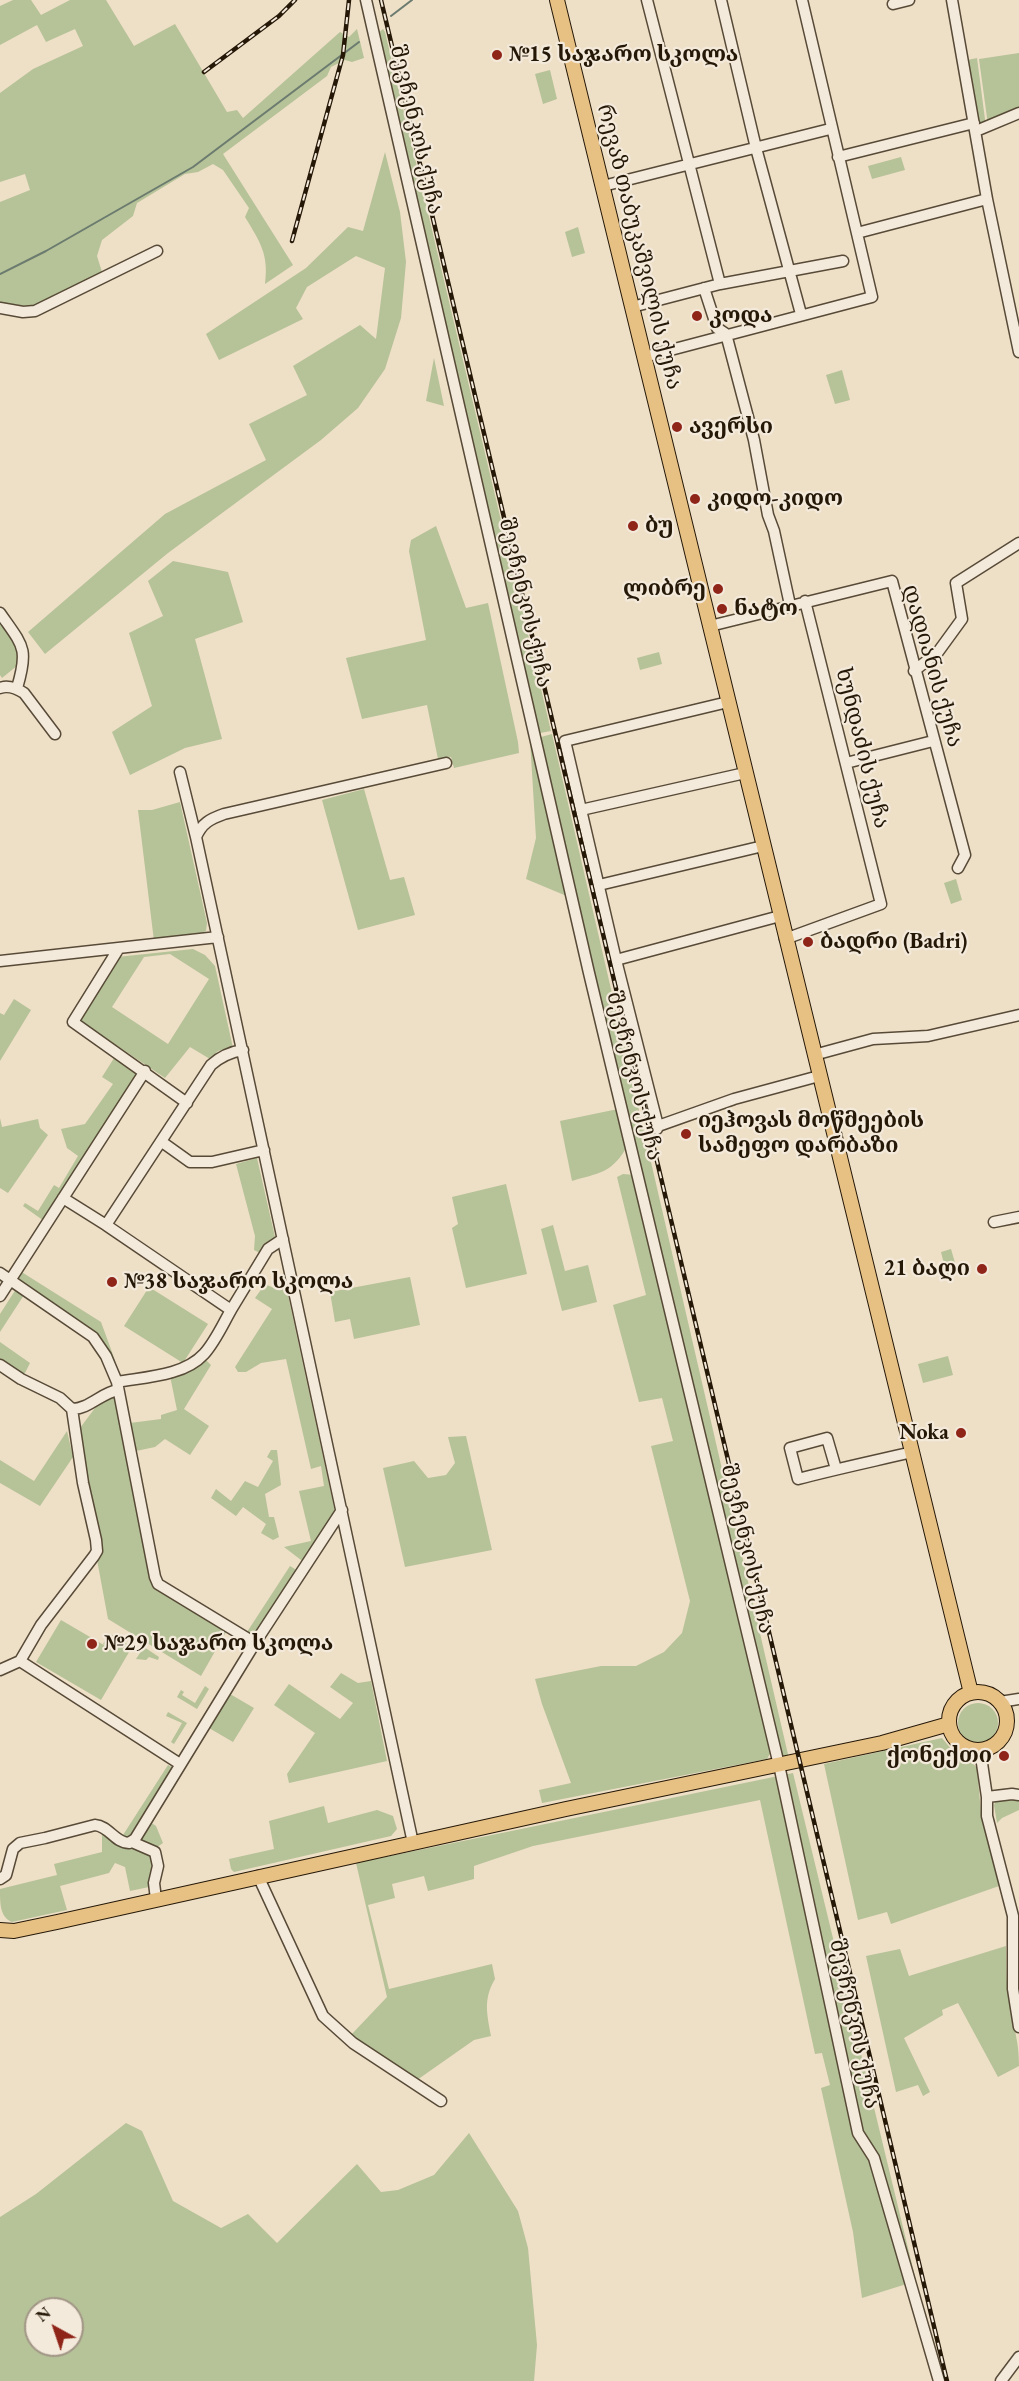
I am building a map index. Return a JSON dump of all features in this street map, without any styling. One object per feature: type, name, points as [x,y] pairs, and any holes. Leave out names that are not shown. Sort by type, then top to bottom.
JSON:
[{"type":"main road","name":"რევაზ თაბუკაშვილის ქუჩა","points":[[557,0],[971,1693]]},
{"type":"main road","points":[[971,1693],[986,1693],[1000,1702],[1012,1730],[996,1744],[980,1750],[971,1749],[956,1740],[949,1724],[952,1708],[957,1702],[971,1693]]},
{"type":"main road","points":[[0,1930],[14,1931],[258,1876],[882,1743],[949,1724]]},
{"type":"street","name":"შევჩენკოს ქუჩა","points":[[366,0],[589,973],[779,1765],[858,2133],[873,2158],[939,2381]]},
{"type":"street","points":[[647,0],[720,284]]},
{"type":"street","points":[[721,0],[756,148],[801,314]]},
{"type":"street","points":[[644,357],[872,297],[830,129],[802,0]]},
{"type":"street","points":[[893,4],[909,0]]},
{"type":"street","points":[[952,0],[987,198],[1019,352]]},
{"type":"street","points":[[838,157],[975,127],[1019,113]]},
{"type":"street","points":[[603,186],[830,129]]},
{"type":"street","points":[[857,233],[987,198]]},
{"type":"street","points":[[0,308],[23,312],[35,311],[157,251]]},
{"type":"street","points":[[632,307],[720,284],[843,261]]},
{"type":"street","points":[[704,288],[717,328],[726,334],[754,440],[768,515],[774,531],[790,605]]},
{"type":"street","points":[[914,671],[938,652],[962,619],[956,583],[1019,543]]},
{"type":"street","name":"დადიანის ქუჩა","points":[[710,627],[805,601],[892,581],[914,671],[965,855],[958,868]]},
{"type":"street","name":"ხუნდაძის ქუჩა","points":[[786,939],[881,904],[805,601]]},
{"type":"street","points":[[0,613],[19,640],[24,652],[24,664],[17,688]]},
{"type":"street","points":[[0,688],[5,686],[17,688],[24,693],[55,734]]},
{"type":"street","points":[[728,702],[565,741],[657,1128],[735,1099],[819,1077]]},
{"type":"street","points":[[846,763],[933,741]]},
{"type":"street","points":[[196,837],[207,820],[224,813],[446,763]]},
{"type":"street","points":[[180,772],[243,1050],[413,1843]]},
{"type":"street","points":[[581,810],[745,773]]},
{"type":"street","points":[[599,885],[763,846]]},
{"type":"street","points":[[616,960],[780,915]]},
{"type":"street","points":[[0,961],[218,937]]},
{"type":"street","points":[[118,948],[73,1022],[187,1103]]},
{"type":"street","points":[[814,1055],[873,1040],[928,1036],[1019,1015]]},
{"type":"street","points":[[106,1225],[211,1065],[219,1058],[243,1050]]},
{"type":"street","points":[[0,1296],[145,1071]]},
{"type":"street","points":[[162,1142],[190,1162],[212,1162],[264,1150]]},
{"type":"street","points":[[63,1198],[231,1310]]},
{"type":"street","points":[[994,1221],[1019,1217]]},
{"type":"street","points":[[72,1409],[81,1409],[118,1386],[192,1365],[205,1353],[268,1249],[283,1239]]},
{"type":"street","points":[[0,1273],[93,1336],[106,1356],[118,1386],[158,1584],[255,1643]]},
{"type":"street","points":[[0,1365],[21,1379],[60,1398],[72,1409],[97,1551],[41,1625],[20,1661],[0,1670]]},
{"type":"street","points":[[836,1469],[827,1438],[790,1448],[798,1479],[912,1452]]},
{"type":"street","points":[[132,1842],[255,1643],[342,1510]]},
{"type":"street","points":[[20,1661],[180,1764]]},
{"type":"street","points":[[1000,1702],[1019,1699]]},
{"type":"street","points":[[980,1750],[987,1797],[987,1816],[1012,1916],[1013,1989],[1019,2027]]},
{"type":"street","points":[[987,1797],[1012,1794],[1019,1796]]},
{"type":"street","points":[[0,1879],[6,1875],[13,1849],[20,1843],[101,1825],[121,1842],[132,1842],[155,1852],[158,1866],[154,1883],[156,1899]]},
{"type":"street","points":[[258,1876],[323,2016],[353,2043],[441,2101]]},
{"type":"street","points":[[1002,2381],[1019,2357]]},
{"type":"green space","points":[[13,0],[31,0],[41,15],[70,0],[106,0],[134,46],[175,24],[227,112],[237,110],[243,118],[340,32],[349,37],[357,29],[364,58],[352,62],[345,60],[331,67],[327,76],[223,154],[293,265],[265,284],[266,264],[262,249],[245,217],[249,208],[223,170],[213,164],[198,172],[185,174],[137,203],[133,216],[102,240],[97,256],[102,272],[37,305],[0,303],[0,202],[30,190],[25,174],[0,182],[0,93],[33,69],[83,46],[75,29],[46,42],[37,25],[0,45],[0,6]]},
{"type":"green space","points":[[383,29],[551,731],[540,733],[378,33]]},
{"type":"green space","points":[[1019,53],[1019,111],[988,125],[979,59]]},
{"type":"green space","points":[[977,58],[986,127],[976,131],[963,61]]},
{"type":"green space","points":[[550,70],[557,99],[543,104],[535,74]]},
{"type":"green space","points":[[385,152],[400,212],[406,262],[401,318],[385,369],[358,408],[321,440],[168,553],[45,654],[28,632],[165,514],[266,460],[249,424],[307,395],[293,366],[360,325],[376,339],[385,268],[356,256],[307,287],[296,308],[303,319],[219,360],[206,334],[306,268],[348,227],[363,231]]},
{"type":"green space","points":[[901,157],[905,170],[872,179],[868,166]]},
{"type":"green space","points":[[578,227],[585,253],[572,257],[565,232]]},
{"type":"green space","points":[[434,358],[444,406],[426,401]]},
{"type":"green space","points":[[842,370],[850,400],[835,404],[826,375]]},
{"type":"green space","points":[[436,526],[466,608],[488,603],[519,753],[454,768],[451,757],[438,759],[427,705],[362,719],[346,658],[426,640],[409,551],[411,540]]},
{"type":"green space","points":[[173,561],[228,572],[243,622],[195,639],[222,739],[185,748],[130,775],[112,732],[152,706],[129,633],[163,616],[148,581]]},
{"type":"green space","points":[[0,618],[22,652],[18,665],[2,678],[0,675]]},
{"type":"green space","points":[[659,652],[662,664],[640,670],[637,658]]},
{"type":"green space","points":[[552,734],[790,1763],[779,1765],[589,973],[594,971],[577,897],[569,897],[526,879],[536,838],[530,740]]},
{"type":"green space","points":[[364,789],[390,880],[404,877],[415,915],[358,930],[322,800]]},
{"type":"green space","points":[[180,802],[207,923],[206,931],[197,935],[154,941],[138,810],[152,810]]},
{"type":"green space","points":[[956,879],[962,900],[951,904],[944,883]]},
{"type":"green space","points":[[193,949],[205,955],[215,966],[233,1048],[218,1051],[210,1059],[190,1047],[165,1078],[79,1020],[117,957]],"holes":[[[170,954],[209,979],[168,1044],[112,1007],[144,957]]]},
{"type":"green space","points":[[14,999],[31,1010],[0,1061],[0,1013],[4,1015]]},
{"type":"green space","points":[[116,1055],[139,1071],[44,1221],[23,1206],[25,1203],[38,1211],[54,1185],[59,1188],[78,1156],[67,1148],[61,1129],[85,1124],[113,1084],[102,1077]]},
{"type":"green space","points":[[618,1109],[625,1150],[608,1168],[572,1181],[560,1121]]},
{"type":"green space","points":[[0,1118],[2,1127],[38,1119],[40,1128],[48,1135],[8,1193],[0,1188]]},
{"type":"green space","points":[[257,1158],[275,1237],[260,1253],[254,1250],[255,1236],[236,1164]]},
{"type":"green space","points":[[623,1174],[634,1175],[771,1752],[767,1759],[542,1803],[539,1790],[571,1783],[535,1679],[601,1666],[636,1666],[664,1652],[682,1633],[690,1601],[651,1446],[673,1441],[662,1398],[639,1402],[613,1305],[646,1295],[617,1177]]},
{"type":"green space","points":[[506,1184],[527,1274],[466,1288],[452,1228],[458,1224],[452,1197]]},
{"type":"green space","points":[[553,1225],[565,1271],[588,1265],[597,1302],[562,1311],[541,1229]]},
{"type":"green space","points":[[951,1249],[958,1273],[947,1276],[941,1252]]},
{"type":"green space","points":[[20,1271],[101,1322],[116,1363],[98,1334],[22,1283],[17,1277]]},
{"type":"green space","points":[[410,1277],[420,1325],[354,1339],[350,1319],[335,1322],[330,1292]]},
{"type":"green space","points":[[265,1284],[276,1289],[286,1286],[335,1512],[305,1563],[284,1547],[311,1541],[299,1491],[324,1486],[321,1466],[311,1469],[286,1359],[261,1363],[246,1372],[238,1372],[235,1367],[272,1309],[255,1298]]},
{"type":"green space","points":[[149,1287],[208,1324],[183,1363],[124,1326]]},
{"type":"green space","points":[[16,1289],[24,1295],[0,1332],[0,1314]]},
{"type":"green space","points":[[0,1342],[30,1363],[25,1373],[20,1374],[0,1361]]},
{"type":"green space","points":[[948,1356],[953,1375],[923,1383],[918,1364]]},
{"type":"green space","points":[[206,1360],[211,1365],[184,1409],[209,1426],[190,1455],[165,1439],[155,1447],[136,1451],[130,1423],[161,1419],[161,1415],[177,1410],[170,1376],[197,1367]]},
{"type":"green space","points":[[118,1393],[158,1589],[226,1632],[201,1676],[108,1619],[74,1436],[101,1400]]},
{"type":"green space","points":[[67,1431],[73,1457],[40,1506],[0,1483],[0,1460],[34,1481]]},
{"type":"green space","points":[[466,1436],[492,1550],[405,1567],[383,1468],[414,1461],[428,1478],[446,1475],[455,1463],[448,1437]]},
{"type":"green space","points":[[271,1450],[277,1450],[281,1485],[265,1494],[269,1517],[274,1517],[279,1537],[273,1540],[261,1533],[266,1524],[243,1507],[236,1516],[211,1498],[216,1489],[231,1501],[245,1481],[258,1487],[273,1461],[267,1457]]},
{"type":"green space","points":[[290,1566],[298,1571],[255,1638],[247,1632]]},
{"type":"green space","points":[[61,1620],[114,1651],[103,1644],[109,1633],[132,1647],[101,1700],[36,1662]]},
{"type":"green space","points":[[144,1647],[159,1657],[158,1660],[149,1657],[146,1660],[136,1659]]},
{"type":"green space","points":[[341,1673],[358,1683],[371,1681],[387,1761],[289,1783],[287,1774],[315,1733],[274,1705],[289,1684],[340,1719],[353,1703],[330,1687]]},
{"type":"green space","points":[[205,1686],[209,1689],[197,1709],[177,1697],[181,1690],[184,1692],[182,1695],[195,1703]]},
{"type":"green space","points":[[230,1694],[254,1708],[233,1742],[209,1728]]},
{"type":"green space","points":[[978,1703],[992,1709],[998,1723],[992,1737],[978,1743],[964,1737],[958,1723],[964,1709]]},
{"type":"green space","points":[[168,1712],[187,1723],[174,1744],[171,1742],[182,1723],[166,1716]]},
{"type":"green space","points":[[942,1738],[952,1750],[971,1761],[977,1768],[981,1813],[999,1886],[891,1924],[887,1912],[858,1920],[824,1764]]},
{"type":"green space","points":[[168,1765],[180,1772],[150,1822],[156,1826],[163,1843],[150,1852],[154,1863],[149,1887],[130,1891],[125,1867],[115,1863],[109,1873],[60,1886],[67,1910],[12,1922],[5,1917],[1,1905],[0,1889],[57,1875],[54,1864],[102,1852],[102,1833],[109,1827],[123,1835]]},
{"type":"green space","points":[[793,1773],[916,2281],[862,2298],[853,2232],[821,2088],[830,2085],[822,2053],[815,2054],[760,1800],[533,1846],[474,1866],[474,1879],[428,1891],[424,1876],[392,1884],[395,1898],[368,1905],[389,1989],[492,1964],[495,1979],[487,2000],[491,2036],[474,2040],[417,2080],[350,2036],[387,1997],[356,1863]]},
{"type":"green space","points":[[1014,1799],[1019,1801],[1019,1810],[997,1823],[994,1805],[996,1801]]},
{"type":"green space","points":[[324,1806],[328,1823],[377,1810],[393,1816],[397,1829],[391,1836],[234,1872],[231,1869],[229,1859],[274,1849],[269,1821]]},
{"type":"green space","points":[[1006,1946],[1007,1987],[1018,2044],[1019,2066],[998,2077],[958,2003],[942,2010],[943,2015],[904,2038],[930,2092],[923,2096],[918,2085],[896,2092],[866,1956],[900,1949],[909,1976]]},
{"type":"green space","points":[[126,2123],[142,2131],[173,2201],[221,2228],[248,2214],[277,2243],[357,2164],[381,2192],[398,2190],[434,2175],[469,2133],[518,2211],[528,2248],[537,2345],[534,2381],[0,2381],[0,2217],[36,2194]]},
{"type":"waterway","points":[[391,16],[412,0]]},
{"type":"waterway","points":[[0,274],[46,251],[193,167],[359,42]]},
{"type":"railway","points":[[204,72],[279,16],[295,0]]},
{"type":"railway","points":[[292,241],[343,55],[349,0]]},
{"type":"railway","points":[[381,0],[947,2381]]},
{"type":"place","name":"№15 საჯარო სკოლა","points":[[497,55]]},
{"type":"place","name":"კოდა","points":[[697,316]]},
{"type":"place","name":"ავერსი","points":[[677,427]]},
{"type":"place","name":"კიდო-კიდო","points":[[695,499]]},
{"type":"place","name":"ბუ","points":[[633,526]]},
{"type":"place","name":"ლიბრე","points":[[718,589]]},
{"type":"place","name":"ნატო","points":[[722,609]]},
{"type":"place","name":"ბადრი (Badri)","points":[[808,942]]},
{"type":"place","name":"იეჰოვას მოწმეების სამეფო დარბაზი","points":[[686,1134]]},
{"type":"place","name":"21 ბაღი","points":[[982,1269]]},
{"type":"place","name":"№38 საჯარო სკოლა","points":[[112,1282]]},
{"type":"place","name":"Noka","points":[[961,1433]]},
{"type":"place","name":"№29 საჯარო სკოლა","points":[[92,1644]]},
{"type":"place","name":"ქონექთი","points":[[1004,1756]]}]
